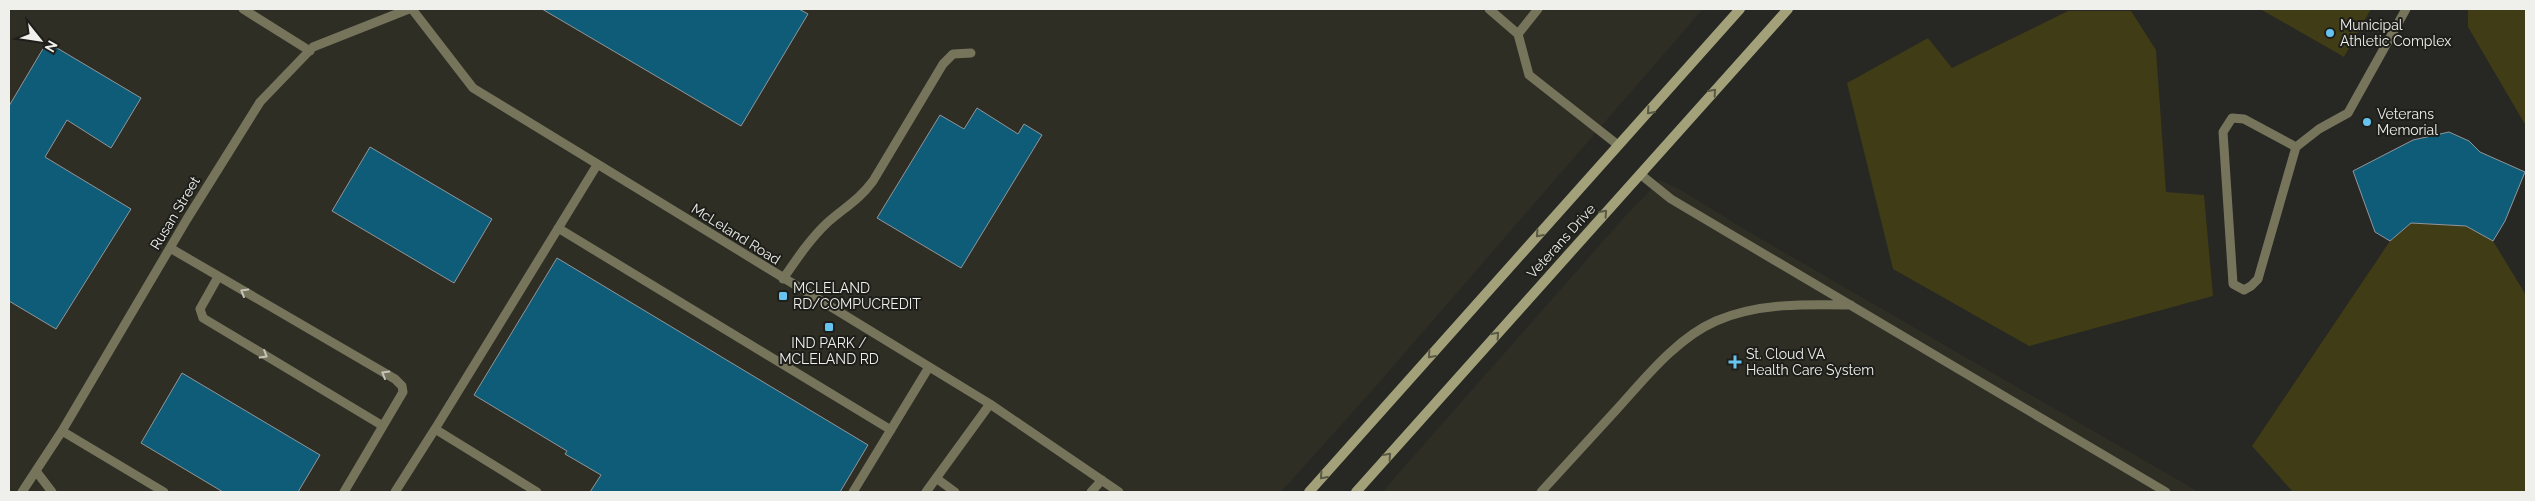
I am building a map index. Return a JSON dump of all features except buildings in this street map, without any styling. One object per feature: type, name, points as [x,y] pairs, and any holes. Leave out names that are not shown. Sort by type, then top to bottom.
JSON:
[{"type":"main road","name":"Veterans Drive","points":[[1309,492],[1740,9]]},
{"type":"main road","name":"Veterans Drive","points":[[1356,492],[1788,9]]},
{"type":"lane","points":[[243,9],[310,50]]},
{"type":"lane","name":"Rusan Street","points":[[22,492],[62,431],[170,248],[260,102],[310,50],[410,9]]},
{"type":"lane","name":"McLeland Road","points":[[410,9],[473,88],[990,404],[1119,492]]},
{"type":"lane","points":[[1489,9],[1518,34],[1528,75],[1618,145]]},
{"type":"lane","points":[[1518,34],[1538,9]]},
{"type":"lane","points":[[2296,147],[2244,119],[2232,118],[2223,132],[2233,284],[2244,290],[2252,286],[2258,279],[2296,147],[2319,129],[2348,113],[2406,9]]},
{"type":"lane","points":[[783,279],[806,247],[827,224],[861,198],[874,181],[943,64],[953,54],[971,54]]},
{"type":"lane","points":[[395,492],[597,164]]},
{"type":"lane","points":[[1640,174],[1671,199],[2166,492]]},
{"type":"lane","points":[[558,228],[891,430]]},
{"type":"lane","points":[[170,248],[395,380],[402,386],[403,392],[344,492]]},
{"type":"lane","points":[[218,276],[200,309],[202,318],[384,426]]},
{"type":"lane","points":[[1542,492],[1647,375],[1680,344],[1715,321],[1748,310],[1778,306],[1851,305]]},
{"type":"lane","points":[[853,492],[929,367]]},
{"type":"lane","points":[[926,492],[990,404]]},
{"type":"lane","points":[[435,429],[538,492]]},
{"type":"lane","points":[[62,431],[164,492]]},
{"type":"lane","points":[[36,471],[52,492]]},
{"type":"lane","points":[[936,478],[955,492]]},
{"type":"lane","points":[[1091,492],[1102,480]]},
{"type":"shaded area","points":[[9,9],[1703,9],[1377,385],[1281,492],[9,492]]},
{"type":"shaded area","name":"Municipal Athletic Complex","points":[[2260,9],[2371,9],[2344,57]]},
{"type":"shaded area","points":[[2468,9],[2526,9],[2526,126],[2468,27]]},
{"type":"shaded area","points":[[2068,11],[2131,11],[2156,50],[2166,192],[2204,195],[2213,296],[2029,346],[1893,269],[1847,83],[1928,38],[1952,68]]},
{"type":"shaded area","name":"St. Cloud VA Health Care System","points":[[1660,180],[1681,190],[1749,232],[2199,492],[1382,492],[1627,214]]},
{"type":"shaded area","points":[[2411,223],[2466,226],[2493,241],[2526,295],[2526,492],[2293,492],[2252,446],[2390,241]]},
{"type":"place","name":"Municipal Athletic Complex","points":[[2330,33]]},
{"type":"place","name":"Veterans Memorial","points":[[2367,122]]},
{"type":"place","name":"MCLELAND RD/COMPUCREDIT","points":[[783,296]]},
{"type":"place","name":"IND PARK / MCLELAND RD","points":[[829,327]]},
{"type":"place","name":"St. Cloud VA Health Care System","points":[[1735,362]]}]
